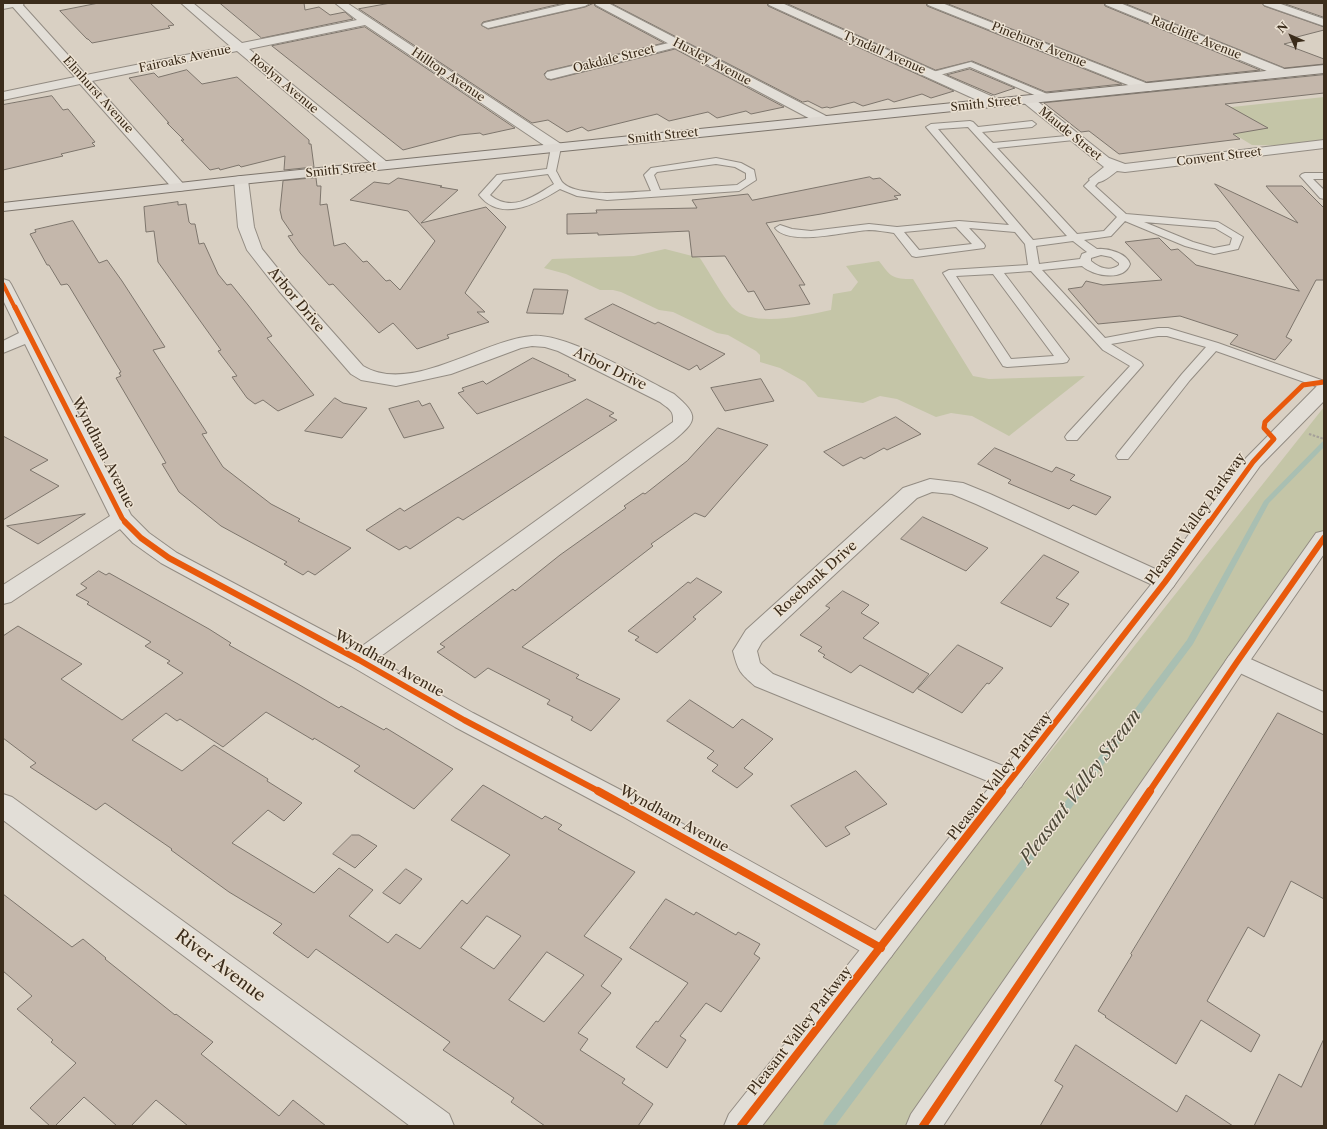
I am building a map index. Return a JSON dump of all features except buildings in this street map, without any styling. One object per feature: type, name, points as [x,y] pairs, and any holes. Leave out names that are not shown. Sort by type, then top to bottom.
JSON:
[{"type":"main road","name":"Smith Street","points":[[3,207],[382,165],[1324,69]]},
{"type":"street","points":[[3,6],[18,3]]},
{"type":"street","name":"Elmhurst Avenue","points":[[18,3],[179,187]]},
{"type":"street","name":"Roslyn Avenue","points":[[186,3],[382,165]]},
{"type":"street","name":"Hilltop Avenue","points":[[340,3],[556,147]]},
{"type":"street","points":[[488,25],[585,3]]},
{"type":"street","name":"Huxley Avenue","points":[[600,3],[823,120]]},
{"type":"street","name":"Tyndall Avenue","points":[[773,3],[995,103]]},
{"type":"street","name":"Pinehurst Avenue","points":[[932,3],[1147,88]]},
{"type":"street","name":"Radcliffe Avenue","points":[[1110,3],[1283,73]]},
{"type":"street","points":[[1268,3],[1324,23]]},
{"type":"street","name":"Fairoaks Avenue","points":[[3,96],[367,21]]},
{"type":"street","name":"Oakdale Street","points":[[551,75],[677,44]]},
{"type":"street","name":"Maude Street","points":[[1028,100],[1104,161],[1114,166]]},
{"type":"street","name":"Convent Street","points":[[1114,166],[1125,168],[1324,144]]},
{"type":"street","points":[[1096,179],[1114,166]]},
{"type":"street","name":"Arbor Drive","points":[[241,180],[246,227],[255,250],[284,288],[357,370],[367,376],[396,381],[402,380],[445,370],[517,344],[532,341],[546,342],[564,346],[636,381],[667,398],[678,407],[683,415],[682,424],[666,437],[445,596],[360,660]]},
{"type":"street","name":"Wyndham Avenue","points":[[3,284],[122,518],[141,538],[169,558],[360,660],[464,720],[630,807],[881,948]]},
{"type":"street","points":[[3,348],[29,334]]},
{"type":"street","name":"Pleasant Valley Parkway","points":[[741,1126],[1165,582],[1253,462],[1324,390]]},
{"type":"street","name":"Rosebank Drive","points":[[1012,780],[764,680],[749,667],[745,652],[754,636],[910,493],[930,485],[956,488],[977,496],[1165,582]]},
{"type":"street","points":[[3,596],[122,518]]},
{"type":"street","points":[[923,1126],[1237,662],[1324,538]]},
{"type":"street","points":[[1237,662],[1324,703]]},
{"type":"street","name":"River Avenue","points":[[3,805],[436,1126]]},
{"type":"lane","points":[[932,75],[971,64],[1049,98]]},
{"type":"lane","points":[[1072,437],[1137,365],[1107,347],[1034,268],[1030,243],[931,127],[970,124],[1075,238],[1095,253]]},
{"type":"lane","points":[[976,130],[1032,124]]},
{"type":"lane","points":[[990,146],[1074,137]]},
{"type":"lane","points":[[556,147],[551,171],[560,186],[577,193],[607,197],[657,194],[739,188],[751,180],[751,172],[738,165],[716,161],[654,170],[649,175],[657,194]]},
{"type":"lane","points":[[551,171],[500,177],[484,195],[498,205],[516,207],[530,203],[560,186]]},
{"type":"lane","points":[[1324,176],[1305,176],[1324,196]]},
{"type":"lane","points":[[1096,179],[1089,186],[1123,217],[1189,244],[1214,251],[1234,247],[1238,237],[1218,225],[1123,217]]},
{"type":"lane","points":[[1030,243],[1107,234],[1123,217]]},
{"type":"lane","points":[[780,228],[788,232],[800,234],[869,227],[897,230],[959,224],[1017,229]]},
{"type":"lane","points":[[897,230],[916,254],[980,246],[959,224]]},
{"type":"lane","points":[[996,270],[1063,359],[1007,363],[949,273],[996,270],[1034,268],[1085,262],[1092,268],[1104,271],[1117,271],[1124,267],[1125,264],[1120,258],[1108,253],[1095,253],[1086,256],[1085,262]]},
{"type":"lane","points":[[1102,342],[1158,332],[1168,332],[1214,346],[1324,385]]},
{"type":"lane","points":[[1123,456],[1186,377],[1214,346]]},
{"type":"path","points":[[1306,433],[1324,438]]},
{"type":"green space","points":[[1324,97],[1324,146],[1252,145],[1196,111]]},
{"type":"green space","points":[[665,249],[700,258],[732,307],[741,314],[766,319],[780,319],[831,310],[833,294],[851,291],[858,282],[846,266],[879,261],[889,274],[896,278],[913,279],[973,376],[989,379],[1085,376],[1009,436],[972,416],[951,413],[936,417],[897,399],[880,396],[863,403],[818,397],[805,382],[780,368],[760,362],[760,355],[756,351],[728,335],[717,333],[673,312],[659,310],[621,292],[613,290],[600,290],[566,274],[544,268],[552,259],[634,256]]},
{"type":"green space","points":[[1324,407],[1324,551],[933,1126],[753,1126]]},
{"type":"waterway","name":"Pleasant Valley Stream","points":[[828,1126],[1190,642],[1266,502],[1324,443]]},
{"type":"cycle path","points":[[3,284],[122,518],[141,538],[169,558],[359,660],[464,720],[629,807],[881,948]]},
{"type":"cycle path","points":[[741,1126],[1165,582],[1253,462],[1274,439],[1264,428],[1265,422],[1303,385],[1324,382]]},
{"type":"cycle path","points":[[923,1126],[1237,662],[1324,538]]}]
